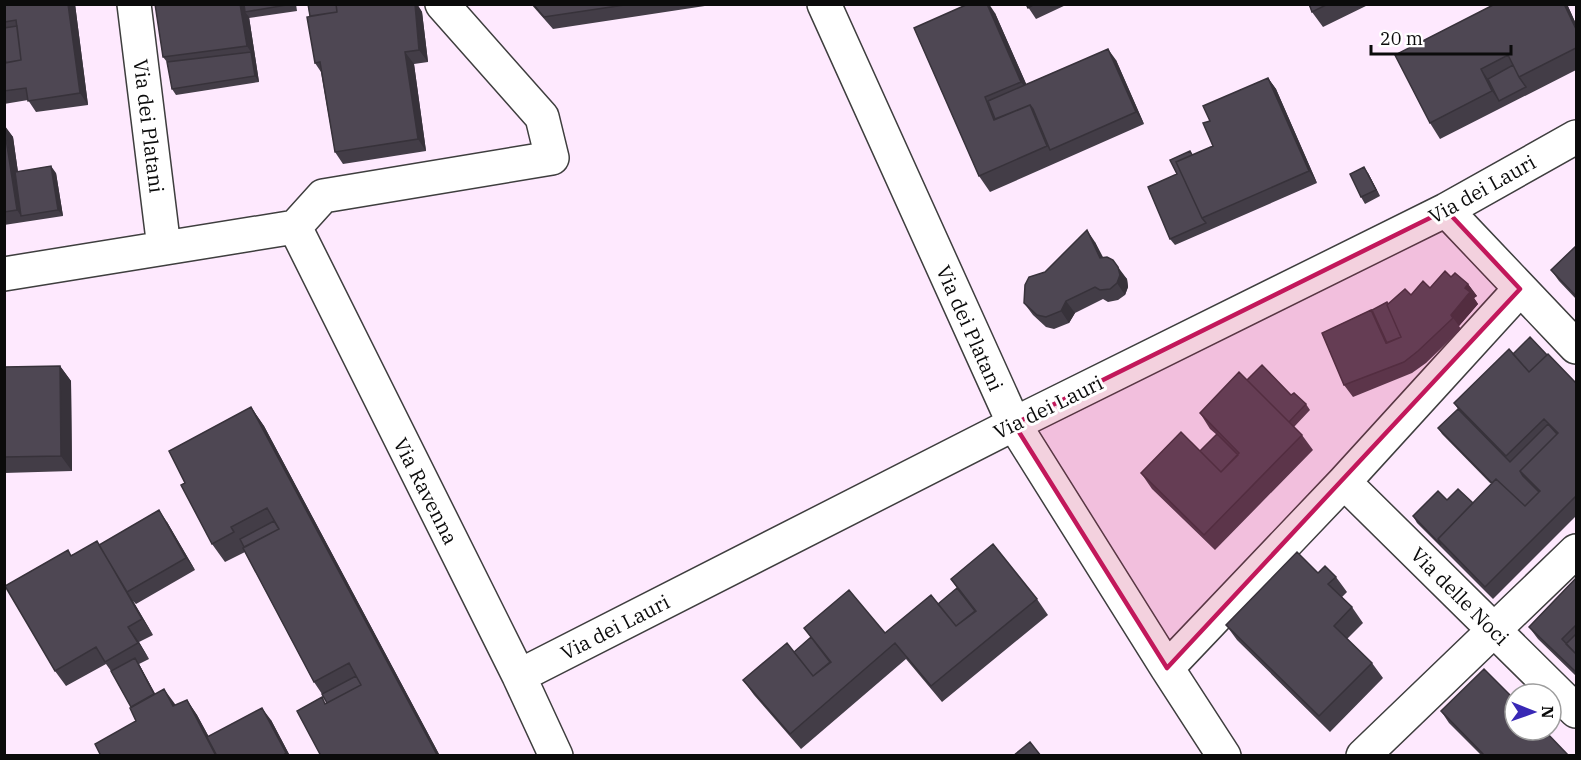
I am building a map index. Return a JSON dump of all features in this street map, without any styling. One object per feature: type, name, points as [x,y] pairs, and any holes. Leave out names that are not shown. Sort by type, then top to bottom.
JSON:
[{"type":"street","name":"Via dei Platani","points":[[134,4],[164,248]]},
{"type":"street","points":[[4,274],[295,227],[323,196],[552,158],[542,117],[442,4]]},
{"type":"street","name":"Via dei Platani","points":[[824,4],[1014,424],[1224,756]]},
{"type":"street","name":"Via dei Lauri","points":[[519,676],[1014,424],[1446,210],[1576,137]]},
{"type":"street","points":[[1446,210],[1576,347]]},
{"type":"street","name":"Via Ravenna","points":[[295,227],[519,676],[556,756]]},
{"type":"street","points":[[1167,668],[1344,482],[1520,289]]},
{"type":"street","name":"Via delle Noci","points":[[1344,482],[1576,711]]},
{"type":"street","points":[[1363,756],[1576,551]]},
{"type":"highlighted area","points":[[1446,210],[1520,289],[1167,668],[1014,424]]},
{"type":"building","points":[[4,4],[68,4],[80,93],[28,101],[26,88],[4,91],[4,63],[21,60],[16,20],[4,22]]},
{"type":"building","points":[[155,4],[240,4],[247,46],[163,57]]},
{"type":"building","points":[[244,4],[292,4],[245,12]]},
{"type":"building","points":[[308,4],[336,4],[337,12],[310,16]]},
{"type":"building","points":[[336,4],[415,4],[419,50],[405,52],[418,139],[335,152],[320,62],[315,63],[307,17],[337,12]]},
{"type":"building","points":[[533,4],[631,4],[544,17]]},
{"type":"building","points":[[968,4],[987,4],[1021,82],[985,97],[994,120],[1030,105],[1047,146],[979,176],[914,28]]},
{"type":"building","points":[[1309,4],[1328,4],[1312,12]]},
{"type":"building","points":[[1495,4],[1564,4],[1576,29],[1576,48],[1519,77],[1508,55],[1481,69],[1492,91],[1430,123],[1395,55]]},
{"type":"building","points":[[17,26],[21,60],[6,63],[4,28]]},
{"type":"building","points":[[1108,49],[1136,112],[1050,150],[1030,105],[995,119],[988,101]]},
{"type":"building","points":[[251,52],[255,76],[172,89],[167,62]]},
{"type":"building","points":[[1513,65],[1526,87],[1499,101],[1488,79]]},
{"type":"building","points":[[1268,78],[1309,171],[1202,218],[1176,162],[1213,146],[1203,123],[1210,121],[1203,106]]},
{"type":"building","points":[[4,126],[17,210],[4,212]]},
{"type":"building","points":[[1190,151],[1192,155],[1176,162],[1206,223],[1170,239],[1148,187],[1177,174],[1170,160]]},
{"type":"building","points":[[51,166],[58,210],[21,216],[15,172]]},
{"type":"building","points":[[1364,167],[1376,190],[1361,197],[1350,174]]},
{"type":"building","points":[[1087,230],[1100,258],[1107,257],[1113,260],[1118,267],[1120,275],[1117,283],[1110,289],[1100,290],[1095,287],[1066,301],[1061,311],[1046,317],[1037,315],[1024,303],[1025,285],[1029,277],[1045,272]]},
{"type":"building","points":[[1576,246],[1576,296],[1551,270]]},
{"type":"building","points":[[1445,271],[1451,277],[1455,273],[1468,284],[1465,288],[1470,292],[1451,315],[1453,318],[1404,362],[1344,385],[1322,333],[1371,310],[1386,343],[1401,337],[1387,305],[1405,289],[1411,295],[1423,281],[1430,288]]},
{"type":"building","points":[[1387,302],[1401,337],[1387,343],[1372,310]]},
{"type":"building","points":[[1530,337],[1547,355],[1529,372],[1513,354]]},
{"type":"building","points":[[1509,349],[1529,372],[1548,354],[1576,383],[1576,496],[1485,587],[1438,539],[1496,479],[1525,506],[1540,491],[1520,471],[1558,433],[1544,419],[1506,456],[1454,403]]},
{"type":"building","points":[[1262,365],[1291,395],[1294,393],[1306,404],[1289,422],[1247,380]]},
{"type":"building","points":[[60,366],[61,456],[4,457],[4,367]]},
{"type":"building","points":[[1239,372],[1302,435],[1204,535],[1141,473],[1181,432],[1221,472],[1239,453],[1200,413]]},
{"type":"building","points":[[251,407],[437,756],[321,756],[297,711],[322,697],[325,704],[361,685],[349,663],[314,682],[243,548],[279,529],[267,508],[231,527],[234,532],[212,544],[181,485],[185,483],[169,451]]},
{"type":"building","points":[[1458,409],[1510,462],[1548,424],[1557,434],[1520,471],[1539,492],[1525,506],[1496,479],[1492,483],[1438,428]]},
{"type":"building","points":[[1217,434],[1238,455],[1221,472],[1200,451]]},
{"type":"building","points":[[1458,489],[1473,503],[1438,539],[1441,545],[1413,516],[1438,491],[1447,500]]},
{"type":"building","points":[[159,510],[186,558],[127,592],[99,545]]},
{"type":"building","points":[[274,521],[279,529],[244,547],[240,539]]},
{"type":"building","points":[[97,541],[142,619],[128,627],[138,643],[105,662],[96,647],[55,671],[5,586],[68,550],[71,556]]},
{"type":"building","points":[[993,544],[1037,599],[931,686],[895,643],[790,734],[743,680],[787,643],[813,676],[831,662],[804,628],[849,590],[885,633],[931,595],[956,626],[976,611],[951,579]]},
{"type":"building","points":[[1297,552],[1318,573],[1325,566],[1336,577],[1328,584],[1352,607],[1334,626],[1372,663],[1319,716],[1226,625]]},
{"type":"building","points":[[1576,578],[1576,625],[1562,639],[1576,654],[1576,672],[1529,627]]},
{"type":"building","points":[[957,588],[975,611],[956,626],[938,604]]},
{"type":"building","points":[[1576,634],[1576,654],[1566,644]]},
{"type":"building","points":[[811,637],[830,662],[813,676],[794,652]]},
{"type":"building","points":[[135,658],[154,694],[131,707],[111,671]]},
{"type":"building","points":[[1484,669],[1503,688],[1503,742],[1556,742],[1569,756],[1485,756],[1441,711]]},
{"type":"building","points":[[356,676],[361,685],[327,703],[322,694]]},
{"type":"building","points":[[164,689],[173,706],[187,700],[216,756],[101,756],[95,744],[136,721],[130,708]]},
{"type":"building","points":[[262,708],[286,753],[282,756],[217,756],[207,737]]},
{"type":"building","points":[[1030,742],[1041,756],[1013,756]]}]
